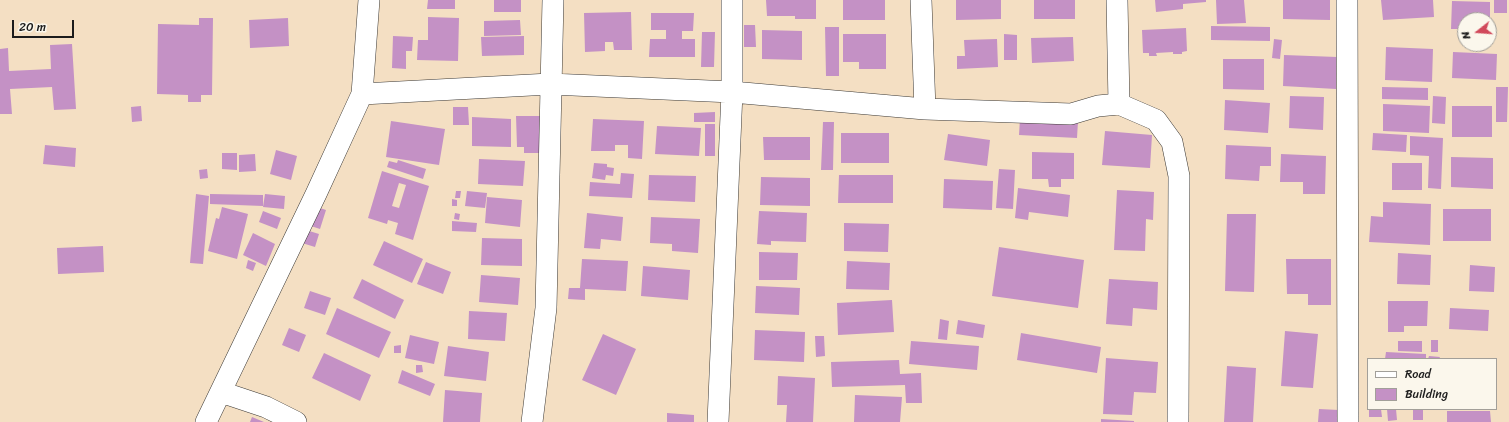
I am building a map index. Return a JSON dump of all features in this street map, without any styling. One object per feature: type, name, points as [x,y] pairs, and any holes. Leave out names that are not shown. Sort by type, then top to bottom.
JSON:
[{"type":"street","points":[[206,422],[316,194],[362,94],[369,0]]},
{"type":"street","points":[[532,422],[546,308],[553,0]]},
{"type":"street","points":[[718,422],[732,92],[732,0]]},
{"type":"street","points":[[921,0],[924,109]]},
{"type":"street","points":[[1118,0],[1119,104]]},
{"type":"street","points":[[1347,0],[1348,422]]},
{"type":"street","points":[[362,94],[550,84],[732,92],[924,109],[1071,114],[1098,106],[1119,104],[1156,120],[1172,142],[1179,176],[1178,422]]},
{"type":"street","points":[[221,392],[266,407],[296,422]]},
{"type":"building","points":[[428,0],[455,0],[455,9],[427,9]]},
{"type":"building","points":[[494,0],[521,0],[521,12],[494,12]]},
{"type":"building","points":[[766,0],[816,0],[816,19],[795,19],[795,16],[767,16]]},
{"type":"building","points":[[843,0],[885,0],[885,20],[843,20]]},
{"type":"building","points":[[956,0],[1001,0],[1001,19],[956,20]]},
{"type":"building","points":[[1034,0],[1075,0],[1075,19],[1034,19]]},
{"type":"building","points":[[1155,0],[1206,0],[1206,2],[1183,4],[1183,9],[1156,12]]},
{"type":"building","points":[[1216,0],[1244,0],[1246,23],[1217,24]]},
{"type":"building","points":[[1283,0],[1330,0],[1330,20],[1283,19]]},
{"type":"building","points":[[1381,0],[1433,0],[1434,17],[1383,20]]},
{"type":"building","points":[[1494,0],[1507,0],[1507,13],[1494,12]]},
{"type":"building","points":[[1452,1],[1490,2],[1490,12],[1457,12],[1457,29],[1451,29]]},
{"type":"building","points":[[631,12],[632,50],[614,50],[613,42],[605,42],[605,51],[585,52],[584,13]]},
{"type":"building","points":[[651,13],[694,13],[693,31],[682,31],[682,39],[695,39],[695,57],[649,57],[650,39],[666,39],[666,30],[651,30]]},
{"type":"building","points":[[428,17],[459,18],[458,61],[417,60],[418,40],[428,40]]},
{"type":"building","points":[[199,18],[213,18],[212,95],[201,95],[201,102],[188,102],[188,95],[157,94],[158,24],[199,25]]},
{"type":"building","points":[[288,18],[289,46],[250,48],[249,20]]},
{"type":"building","points":[[520,20],[521,35],[484,36],[484,21]]},
{"type":"building","points":[[744,25],[755,25],[756,47],[744,47]]},
{"type":"building","points":[[1211,26],[1270,27],[1270,41],[1211,40]]},
{"type":"building","points":[[825,27],[839,27],[839,76],[826,76]]},
{"type":"building","points":[[1186,28],[1187,51],[1182,52],[1182,54],[1173,54],[1173,52],[1156,53],[1157,56],[1149,56],[1149,53],[1143,53],[1142,30]]},
{"type":"building","points":[[762,30],[802,31],[802,60],[762,59]]},
{"type":"building","points":[[702,32],[715,32],[714,67],[701,67]]},
{"type":"building","points":[[843,34],[886,34],[886,69],[859,69],[859,62],[843,62]]},
{"type":"building","points":[[1004,34],[1017,35],[1017,60],[1004,60]]},
{"type":"building","points":[[393,36],[413,37],[412,51],[406,51],[406,69],[392,68]]},
{"type":"building","points":[[524,36],[524,55],[482,56],[481,37]]},
{"type":"building","points":[[1073,37],[1074,61],[1032,63],[1031,38]]},
{"type":"building","points":[[997,39],[998,67],[957,69],[957,56],[965,56],[964,40]]},
{"type":"building","points":[[1274,39],[1282,40],[1280,59],[1272,58]]},
{"type":"building","points":[[72,44],[76,109],[54,110],[52,87],[10,89],[12,114],[0,114],[0,49],[8,48],[9,71],[51,69],[50,45]]},
{"type":"building","points":[[1386,47],[1433,49],[1432,82],[1385,80]]},
{"type":"building","points":[[1453,52],[1497,54],[1496,80],[1452,78]]},
{"type":"building","points":[[1284,55],[1337,57],[1336,89],[1283,86]]},
{"type":"building","points":[[1223,59],[1264,59],[1264,90],[1223,89]]},
{"type":"building","points":[[1382,87],[1428,88],[1428,100],[1382,99]]},
{"type":"building","points":[[1496,87],[1508,87],[1507,122],[1496,122]]},
{"type":"building","points":[[1290,96],[1324,97],[1323,130],[1289,128]]},
{"type":"building","points":[[1433,96],[1446,97],[1445,124],[1432,123]]},
{"type":"building","points":[[1225,100],[1270,103],[1268,133],[1224,130]]},
{"type":"building","points":[[1383,104],[1430,106],[1429,133],[1383,131]]},
{"type":"building","points":[[141,106],[142,121],[132,122],[131,107]]},
{"type":"building","points":[[1452,106],[1492,106],[1492,137],[1452,137]]},
{"type":"building","points":[[453,107],[468,107],[469,125],[453,125]]},
{"type":"building","points":[[715,112],[715,122],[694,122],[694,113]]},
{"type":"building","points":[[516,116],[543,116],[542,153],[524,153],[524,147],[517,147]]},
{"type":"building","points":[[472,117],[511,119],[511,147],[472,146]]},
{"type":"building","points":[[1020,118],[1078,121],[1077,138],[1019,135]]},
{"type":"building","points":[[593,119],[644,121],[642,159],[628,158],[628,145],[615,145],[615,151],[591,151]]},
{"type":"building","points":[[391,121],[445,129],[439,165],[386,157]]},
{"type":"building","points":[[823,122],[834,122],[833,170],[821,170]]},
{"type":"building","points":[[705,124],[715,124],[715,156],[705,156]]},
{"type":"building","points":[[657,126],[701,128],[699,156],[655,154]]},
{"type":"building","points":[[1105,131],[1152,135],[1150,168],[1102,165]]},
{"type":"building","points":[[841,133],[889,133],[889,163],[841,163]]},
{"type":"building","points":[[1373,133],[1407,135],[1406,152],[1372,150]]},
{"type":"building","points":[[948,134],[990,140],[987,166],[944,160]]},
{"type":"building","points":[[1410,136],[1443,138],[1441,189],[1428,188],[1429,156],[1410,155]]},
{"type":"building","points":[[763,137],[810,137],[810,160],[764,160]]},
{"type":"building","points":[[45,145],[76,148],[75,167],[43,164]]},
{"type":"building","points":[[1226,145],[1271,147],[1271,166],[1260,166],[1259,181],[1225,179]]},
{"type":"building","points":[[276,150],[297,156],[291,180],[270,174]]},
{"type":"building","points":[[1032,152],[1074,153],[1074,179],[1061,179],[1061,187],[1049,187],[1048,179],[1032,179]]},
{"type":"building","points":[[222,153],[237,153],[237,170],[222,169]]},
{"type":"building","points":[[255,154],[256,171],[239,172],[239,155]]},
{"type":"building","points":[[1281,154],[1326,156],[1325,194],[1303,194],[1303,182],[1280,182]]},
{"type":"building","points":[[1451,157],[1493,158],[1493,189],[1451,187]]},
{"type":"building","points":[[479,159],[525,161],[523,186],[478,184]]},
{"type":"building","points":[[398,160],[426,169],[423,179],[387,167],[389,161],[397,163]]},
{"type":"building","points":[[594,163],[607,164],[607,167],[614,168],[613,176],[606,175],[605,180],[592,178]]},
{"type":"building","points":[[1392,163],[1422,163],[1422,190],[1392,190]]},
{"type":"building","points":[[207,169],[208,178],[200,179],[199,170]]},
{"type":"building","points":[[999,169],[1015,170],[1013,209],[996,208]]},
{"type":"building","points":[[382,171],[429,186],[413,240],[395,234],[398,223],[388,220],[387,224],[368,218]],"holes":[[[399,183],[406,185],[399,208],[392,206]]]},
{"type":"building","points":[[621,173],[634,174],[632,198],[589,196],[590,182],[620,184]]},
{"type":"building","points":[[649,175],[696,176],[695,202],[648,200]]},
{"type":"building","points":[[839,175],[893,175],[893,203],[838,203]]},
{"type":"building","points":[[761,177],[810,178],[810,206],[760,205]]},
{"type":"building","points":[[944,179],[993,181],[992,210],[943,208]]},
{"type":"building","points":[[1018,188],[1070,195],[1068,217],[1029,212],[1028,220],[1015,218]]},
{"type":"building","points":[[1117,190],[1154,192],[1153,220],[1146,219],[1145,251],[1114,250]]},
{"type":"building","points":[[456,191],[461,191],[460,198],[455,198]]},
{"type":"building","points":[[467,191],[487,193],[485,208],[465,206]]},
{"type":"building","points":[[196,194],[209,196],[203,264],[190,263]]},
{"type":"building","points":[[210,194],[263,195],[263,206],[210,204]]},
{"type":"building","points":[[265,194],[285,196],[284,209],[263,207]]},
{"type":"building","points":[[487,197],[522,200],[520,227],[485,223]]},
{"type":"building","points":[[452,199],[457,200],[457,206],[452,206]]},
{"type":"building","points":[[1383,202],[1431,204],[1430,245],[1369,242],[1371,216],[1383,217]]},
{"type":"building","points":[[222,207],[248,214],[237,259],[208,251],[216,218],[219,219]]},
{"type":"building","points":[[317,207],[326,210],[320,229],[311,226]]},
{"type":"building","points":[[1443,209],[1491,209],[1491,241],[1443,241]]},
{"type":"building","points":[[263,211],[281,218],[277,229],[259,222]]},
{"type":"building","points":[[759,211],[807,213],[806,242],[771,241],[771,245],[757,244]]},
{"type":"building","points":[[455,213],[460,214],[459,220],[454,219]]},
{"type":"building","points":[[587,213],[623,217],[621,241],[601,239],[600,249],[584,248]]},
{"type":"building","points":[[1227,214],[1256,214],[1254,292],[1225,291]]},
{"type":"building","points":[[651,217],[700,219],[698,253],[672,251],[672,244],[650,243]]},
{"type":"building","points":[[452,221],[477,223],[476,232],[452,231]]},
{"type":"building","points":[[844,223],[889,224],[888,252],[844,251]]},
{"type":"building","points":[[306,230],[319,234],[315,247],[302,243]]},
{"type":"building","points":[[253,233],[275,244],[266,266],[243,255]]},
{"type":"building","points":[[482,238],[522,239],[522,266],[481,265]]},
{"type":"building","points":[[384,241],[423,259],[412,283],[373,265]]},
{"type":"building","points":[[103,246],[104,272],[58,274],[57,248]]},
{"type":"building","points":[[999,247],[1084,260],[1078,308],[992,296]]},
{"type":"building","points":[[759,252],[798,253],[797,280],[759,280]]},
{"type":"building","points":[[1398,253],[1431,255],[1430,285],[1397,284]]},
{"type":"building","points":[[582,259],[628,261],[626,291],[585,289],[585,300],[568,299],[569,288],[580,288]]},
{"type":"building","points":[[1286,259],[1331,259],[1331,305],[1308,305],[1308,294],[1287,294]]},
{"type":"building","points":[[248,260],[256,263],[253,271],[246,268]]},
{"type":"building","points":[[847,261],[890,263],[889,290],[846,289]]},
{"type":"building","points":[[426,262],[451,272],[443,294],[417,284]]},
{"type":"building","points":[[1470,265],[1495,267],[1494,292],[1469,291]]},
{"type":"building","points":[[643,266],[690,270],[688,300],[641,296]]},
{"type":"building","points":[[481,275],[520,278],[518,305],[479,302]]},
{"type":"building","points":[[362,279],[404,300],[395,319],[353,298]]},
{"type":"building","points":[[1109,279],[1158,282],[1157,310],[1133,308],[1132,326],[1106,324]]},
{"type":"building","points":[[756,286],[800,288],[799,315],[755,313]]},
{"type":"building","points":[[310,291],[331,298],[325,315],[304,308]]},
{"type":"building","points":[[892,300],[894,332],[838,335],[837,303]]},
{"type":"building","points":[[1388,301],[1428,301],[1427,326],[1404,326],[1404,332],[1388,332]]},
{"type":"building","points":[[337,308],[391,332],[379,358],[326,334]]},
{"type":"building","points":[[1450,308],[1489,310],[1488,331],[1449,329]]},
{"type":"building","points":[[469,311],[507,313],[505,341],[468,339]]},
{"type":"building","points":[[940,319],[949,321],[947,340],[938,339]]},
{"type":"building","points":[[958,320],[985,325],[983,338],[956,334]]},
{"type":"building","points":[[289,328],[306,335],[299,352],[282,345]]},
{"type":"building","points":[[755,330],[805,332],[804,362],[754,360]]},
{"type":"building","points":[[1285,331],[1318,334],[1313,388],[1281,386]]},
{"type":"building","points":[[1021,333],[1101,347],[1097,373],[1017,360]]},
{"type":"building","points":[[603,334],[636,349],[616,395],[582,380]]},
{"type":"building","points":[[410,335],[439,342],[434,364],[405,358]]},
{"type":"building","points":[[815,336],[824,336],[825,356],[816,357]]},
{"type":"building","points":[[1431,340],[1438,340],[1438,352],[1431,352]]},
{"type":"building","points":[[911,341],[979,346],[977,370],[909,364]]},
{"type":"building","points":[[1398,341],[1422,341],[1422,352],[1398,351]]},
{"type":"building","points":[[401,345],[401,353],[394,353],[394,346]]},
{"type":"building","points":[[448,346],[489,352],[486,381],[444,376]]},
{"type":"building","points":[[1386,352],[1426,354],[1426,358],[1385,358]]},
{"type":"building","points":[[324,353],[371,375],[360,401],[312,378]]},
{"type":"building","points":[[1429,356],[1440,357],[1440,358],[1428,358]]},
{"type":"building","points":[[1106,358],[1158,362],[1156,393],[1134,392],[1132,415],[1103,414]]},
{"type":"building","points":[[899,360],[900,374],[921,373],[922,403],[906,403],[905,385],[832,387],[831,362]]},
{"type":"building","points":[[416,365],[422,365],[423,372],[416,373]]},
{"type":"building","points":[[1227,366],[1256,368],[1253,422],[1224,422]]},
{"type":"building","points":[[402,370],[435,384],[430,396],[398,383]]},
{"type":"building","points":[[778,376],[815,378],[813,422],[786,422],[787,405],[777,405]]},
{"type":"building","points":[[445,390],[482,393],[480,422],[443,422]]},
{"type":"building","points":[[855,395],[902,397],[900,422],[854,422]]},
{"type":"building","points":[[1319,409],[1339,410],[1339,422],[1318,422]]},
{"type":"building","points":[[1369,410],[1381,410],[1382,417],[1369,417]]},
{"type":"building","points":[[1387,410],[1396,410],[1397,420],[1388,421]]},
{"type":"building","points":[[1413,410],[1423,410],[1423,420],[1413,420]]},
{"type":"building","points":[[1447,411],[1490,411],[1491,422],[1447,422]]},
{"type":"building","points":[[667,413],[694,415],[694,422],[667,422]]},
{"type":"building","points":[[252,417],[264,422],[250,422]]},
{"type":"building","points":[[1101,419],[1134,421],[1134,422],[1101,422]]}]
